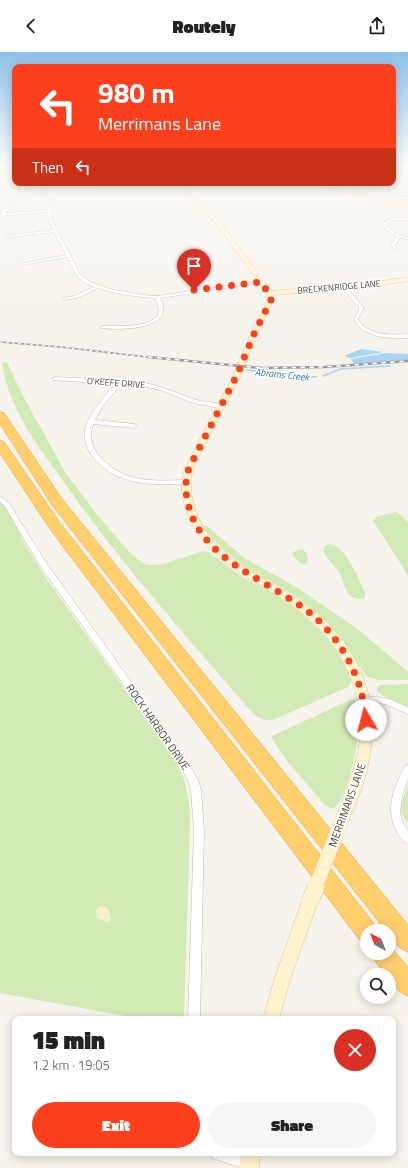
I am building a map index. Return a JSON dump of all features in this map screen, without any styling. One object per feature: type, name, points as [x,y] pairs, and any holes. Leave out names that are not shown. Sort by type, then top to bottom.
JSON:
[{"type":"highway","points":[[0,415],[28,460],[57,502],[408,942]]},
{"type":"highway","points":[[0,444],[55,526],[361,924]]},
{"type":"highway","points":[[388,960],[408,985]]},
{"type":"main road","points":[[214,219],[269,294]]},
{"type":"main road","name":"BRECKENRIDGE LANE","points":[[269,294],[382,284],[408,279]]},
{"type":"main road","name":"MERRIMANS LANE","points":[[269,294],[270,303],[221,406],[189,468],[185,482],[189,507],[202,534],[230,562],[288,597],[319,621],[339,644],[349,660],[364,699],[367,730],[364,759],[344,815],[310,901],[283,977],[272,1016]]},
{"type":"street","points":[[50,219],[75,270],[82,279],[100,286],[129,294],[157,297],[261,282]]},
{"type":"street","points":[[393,219],[384,223],[385,227],[395,232],[398,237]]},
{"type":"street","points":[[6,237],[56,231]]},
{"type":"street","points":[[398,237],[408,238]]},
{"type":"street","points":[[396,249],[393,246],[398,237]]},
{"type":"street","points":[[25,264],[68,256]]},
{"type":"street","points":[[65,299],[75,297],[100,286]]},
{"type":"street","points":[[344,287],[361,307],[356,319],[361,327],[382,335],[408,336]]},
{"type":"street","points":[[103,327],[133,326],[151,322],[159,316],[161,312],[157,297]]},
{"type":"street","name":"O'KEEFE DRIVE","points":[[55,379],[119,382],[153,386],[195,402],[221,406]]},
{"type":"street","points":[[119,382],[92,422],[87,435],[90,446],[103,464],[112,472],[125,478],[143,482],[185,482]]},
{"type":"street","points":[[92,422],[134,426]]},
{"type":"street","name":"ROCK HARBOR DRIVE","points":[[0,498],[7,504],[42,562],[183,762],[193,780],[196,790],[199,830],[194,1016]]},
{"type":"street","points":[[364,699],[386,701],[408,711]]},
{"type":"street","points":[[408,769],[394,809],[397,825],[408,839]]},
{"type":"street","points":[[229,1156],[250,1161]]},
{"type":"green space","points":[[7,362],[22,394],[65,472],[95,512],[131,554],[144,564],[153,565],[163,564],[203,551],[209,552],[249,581],[281,598],[318,629],[329,641],[345,667],[351,682],[348,687],[273,720],[262,719],[256,716],[134,575],[91,520],[49,462],[29,431],[12,398],[2,363]]},
{"type":"green space","points":[[0,495],[26,546],[46,578],[177,763],[186,785],[189,799],[190,822],[184,1016],[125,1016],[0,993]]},
{"type":"green space","points":[[396,512],[408,523],[408,576],[373,520],[378,516]]},
{"type":"green space","points":[[206,525],[244,558],[298,588],[359,630],[408,672],[408,680],[377,680],[366,676],[342,639],[324,619],[300,599],[244,566],[225,551],[202,527]]},
{"type":"green space","points":[[329,544],[335,545],[346,555],[365,592],[365,597],[363,599],[357,599],[348,594],[340,574],[324,552],[324,547]]},
{"type":"green space","points":[[302,549],[307,555],[306,564],[300,563],[293,556],[293,552]]},
{"type":"green space","points":[[408,684],[408,707],[383,696],[377,691],[377,687],[380,685]]},
{"type":"green space","points":[[352,699],[358,703],[356,751],[350,775],[342,797],[333,809],[325,805],[287,761],[272,739],[272,736]]},
{"type":"green space","points":[[408,786],[408,823],[402,814],[401,805]]},
{"type":"sand","points":[[100,906],[105,906],[108,909],[111,918],[108,923],[97,918],[96,911]]},
{"type":"water","points":[[361,349],[383,352],[351,358],[344,356]]},
{"type":"water","points":[[386,353],[408,354],[408,360],[354,364],[351,359]]},
{"type":"waterway","name":"Abrams Creek","points":[[323,376],[341,369],[390,366]]},
{"type":"waterway","name":"Abrams Creek","points":[[247,370],[317,377]]},
{"type":"railway","points":[[0,342],[61,347],[156,358]]},
{"type":"railway","points":[[148,357],[262,368],[325,367],[408,361]]},
{"type":"route","points":[[194,290],[261,282],[271,300],[254,334],[237,375],[186,476],[186,494],[192,516],[199,530],[209,543],[230,562],[285,594],[311,614],[328,631],[339,644],[356,674],[362,692],[366,720]]}]
